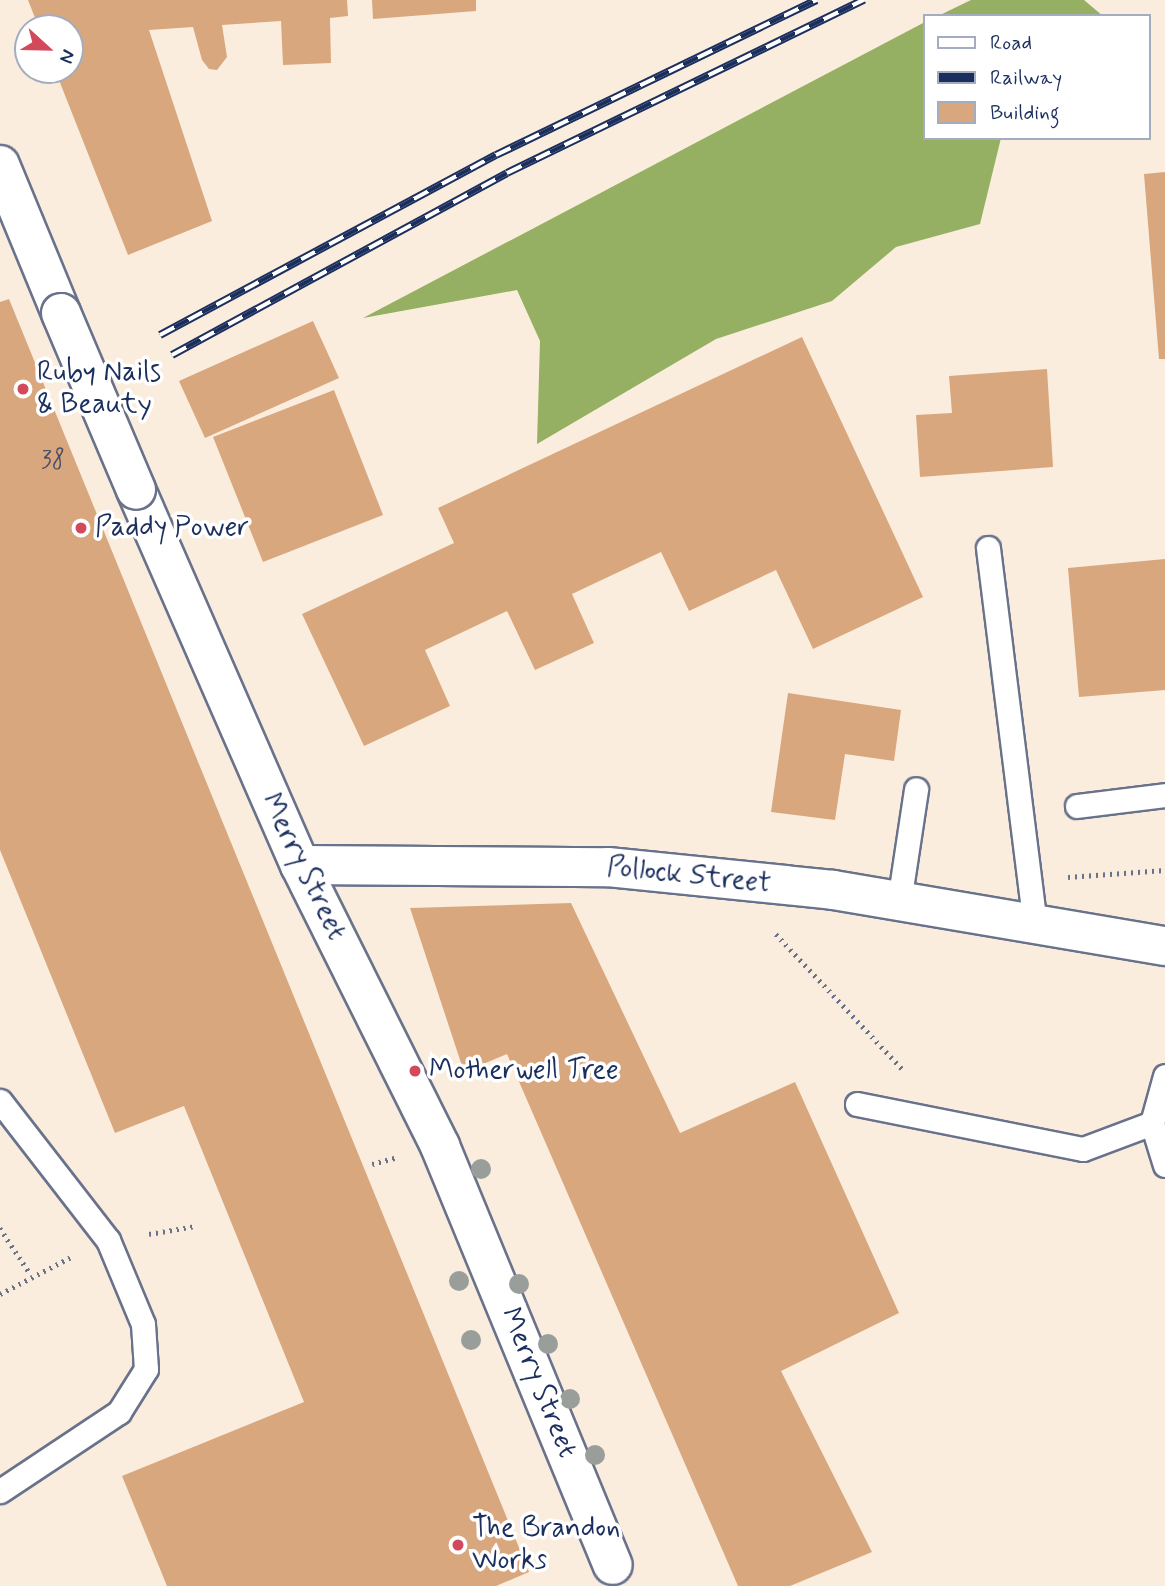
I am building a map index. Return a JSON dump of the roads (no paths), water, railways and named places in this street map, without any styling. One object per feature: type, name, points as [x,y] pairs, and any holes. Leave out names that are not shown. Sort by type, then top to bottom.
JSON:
[{"type":"street","name":"Merry Street","points":[[0,165],[136,490],[300,865],[440,1146],[613,1565]]},
{"type":"street","name":"Pollock Street","points":[[300,865],[608,867],[899,902],[1035,927],[1165,946]]},
{"type":"lane","points":[[988,548],[1035,927]]},
{"type":"lane","points":[[899,902],[916,789]]},
{"type":"lane","points":[[1077,806],[1165,795]]},
{"type":"lane","points":[[1165,1076],[1152,1123],[1165,1165]]},
{"type":"lane","points":[[0,1101],[108,1240],[143,1324],[146,1369],[119,1412],[0,1491]]},
{"type":"lane","points":[[856,1104],[1083,1149],[1152,1123]]},
{"type":"railway","points":[[160,335],[496,155],[817,0]]},
{"type":"railway","points":[[172,355],[507,173],[864,0]]},
{"type":"place","name":"Ruby Nails & Beauty","points":[[23,389]]},
{"type":"place","name":"Paddy Power","points":[[81,528]]},
{"type":"place","name":"Motherwell Tree","points":[[415,1071]]},
{"type":"place","name":"The Brandon Works","points":[[458,1545]]}]
